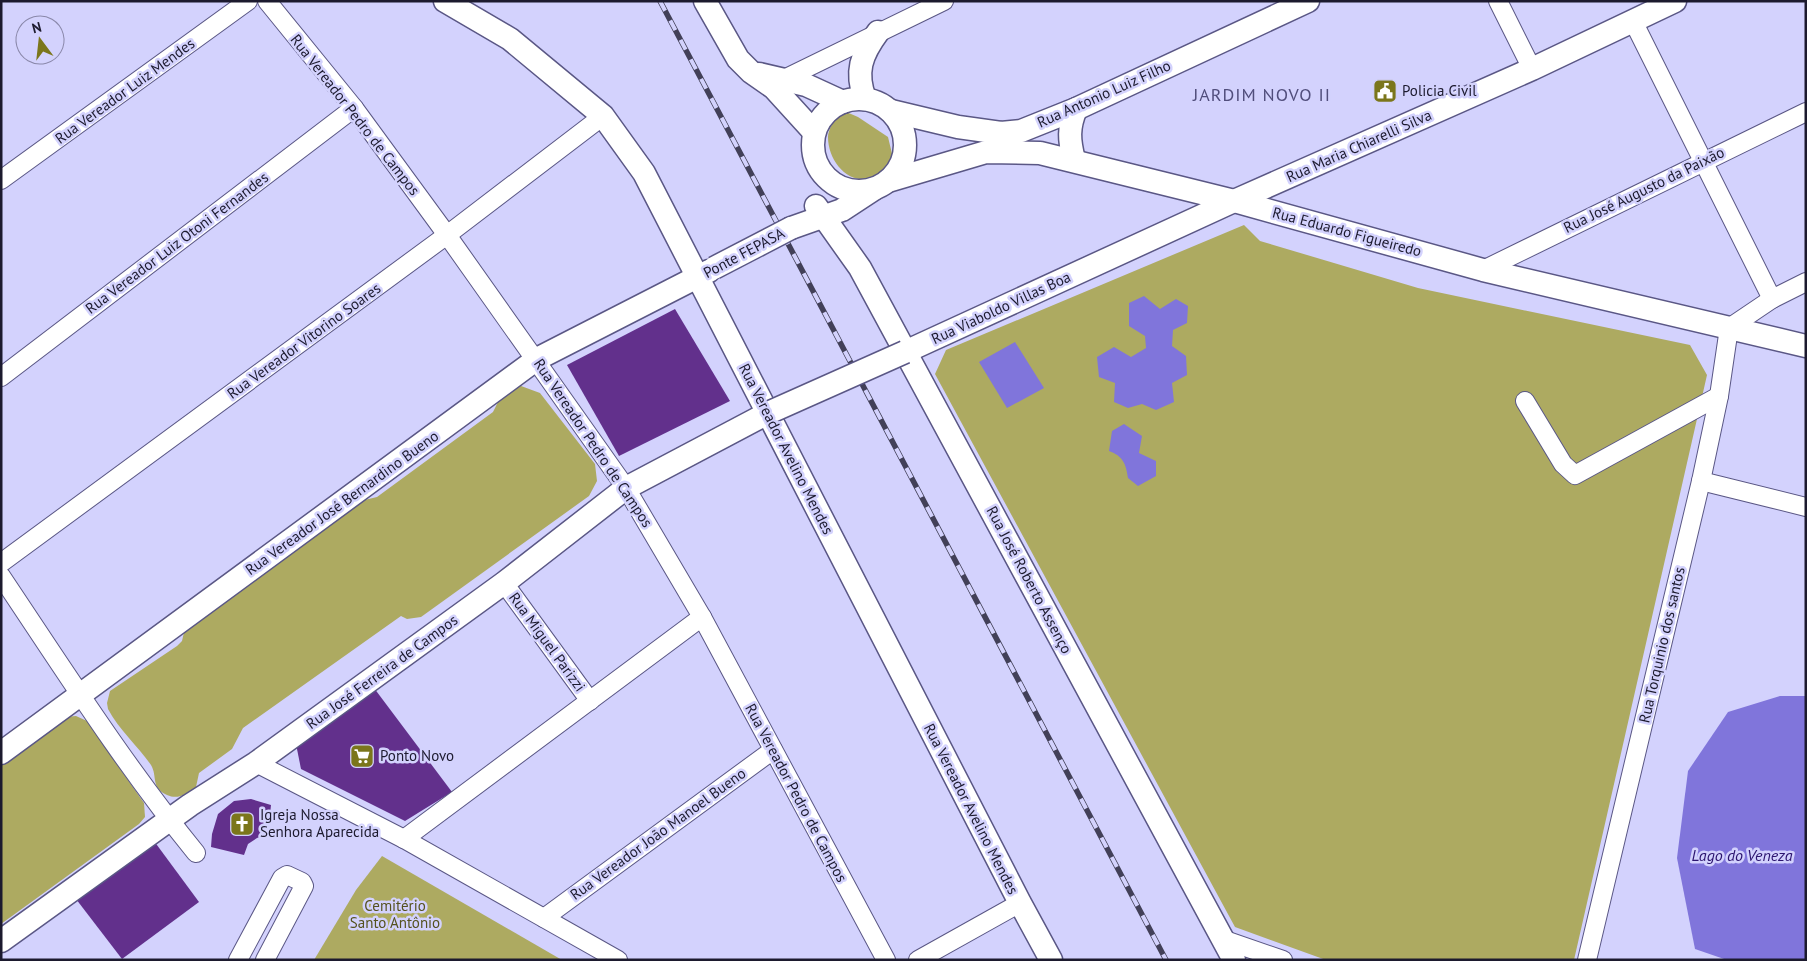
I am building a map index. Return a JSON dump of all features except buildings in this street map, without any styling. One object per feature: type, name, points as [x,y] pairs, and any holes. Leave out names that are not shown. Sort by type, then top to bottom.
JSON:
[{"type":"main road","name":"Rua Vereador Avelino Mendes","points":[[445,1],[510,39],[604,116],[644,174],[706,273],[768,413],[1020,904],[1051,960]]},
{"type":"main road","points":[[705,1],[730,48],[751,72],[779,84],[818,89],[843,102]]},
{"type":"main road","name":"Rua Antonio Luiz Filho","points":[[891,111],[958,127],[1001,133],[1020,131],[1076,109],[1308,1]]},
{"type":"main road","name":"Rua Maria Chiarelli Silva","points":[[1234,201],[1532,69],[1675,1]]},
{"type":"main road","points":[[865,99],[858,74],[861,58],[878,32]]},
{"type":"main road","points":[[779,84],[814,132]]},
{"type":"main road","points":[[865,99],[874,101],[891,111],[902,127],[906,146],[901,166],[882,185],[859,191],[842,188],[828,180],[819,169],[814,156],[814,132],[820,119],[830,109],[843,102],[865,99]]},
{"type":"main road","points":[[1074,160],[1069,138],[1070,124],[1076,109]]},
{"type":"main road","name":"Rua Eduardo Figueiredo","points":[[882,185],[961,159],[1000,150],[1040,152],[1234,201],[1483,270],[1806,346]]},
{"type":"main road","points":[[820,212],[828,180]]},
{"type":"main road","name":"Ponte FEPASA","points":[[706,273],[820,212],[854,204],[882,185]]},
{"type":"main road","name":"Rua Viaboldo Villas Boa","points":[[768,413],[1234,201]]},
{"type":"main road","name":"Rua José Roberto Assenço","points":[[820,212],[860,268],[1234,960]]},
{"type":"main road","name":"Rua Vereador José Bernardino Bueno","points":[[1,753],[537,359],[706,273]]},
{"type":"main road","name":"Rua José Ferreira de Campos","points":[[1,941],[169,820],[256,762],[504,583],[626,488],[768,413]]},
{"type":"street","name":"Rua Vereador Luiz Mendes","points":[[1,180],[248,1]]},
{"type":"street","points":[[779,84],[878,32],[944,1]]},
{"type":"street","points":[[1498,1],[1532,69]]},
{"type":"street","name":"Rua Vereador Pedro de Campos","points":[[272,5],[354,108],[537,359],[626,488],[702,617],[886,960]]},
{"type":"street","points":[[1633,21],[1772,299]]},
{"type":"street","name":"Rua Vereador Luiz Otoni Fernandes","points":[[1,378],[354,108]]},
{"type":"street","name":"Rua José Augusto da Paixão","points":[[1483,270],[1806,112]]},
{"type":"street","name":"Rua Vereador Vitorino Soares","points":[[1,563],[447,235],[604,116]]},
{"type":"street","points":[[1729,328],[1772,299],[1806,282]]},
{"type":"street","name":"Rua Torquinio dos santos","points":[[1588,960],[1701,481],[1719,396],[1729,328]]},
{"type":"street","points":[[1525,401],[1563,464],[1576,475],[1719,396]]},
{"type":"street","points":[[1701,481],[1806,507]]},
{"type":"street","points":[[1,576],[81,695],[169,820],[196,854]]},
{"type":"street","name":"Rua Miguel Parizzi","points":[[504,583],[590,701]]},
{"type":"street","points":[[404,839],[702,617]]},
{"type":"street","name":"Rua Vereador João Manoel Bueno","points":[[544,918],[773,750]]},
{"type":"street","points":[[256,762],[404,839],[618,960]]},
{"type":"street","points":[[287,875],[304,886],[268,959],[242,953],[282,878],[287,875]]},
{"type":"street","points":[[918,960],[1020,904]]},
{"type":"street","points":[[1222,939],[1283,960]]},
{"type":"green space","points":[[844,111],[858,117],[888,137],[894,162],[880,176],[858,179],[850,176],[836,164],[829,146],[828,137],[836,115]]},
{"type":"green space","points":[[1244,225],[1260,241],[1418,288],[1690,345],[1707,375],[1574,960],[1326,960],[1235,927],[935,374],[946,350]]},
{"type":"green space","points":[[521,386],[540,393],[595,464],[597,481],[589,496],[421,617],[407,619],[401,616],[243,728],[232,749],[199,773],[196,787],[193,790],[182,796],[175,797],[167,795],[158,789],[151,765],[108,709],[107,703],[110,691],[177,646],[182,641],[185,628],[356,502],[377,497],[493,412],[505,391]]},
{"type":"green space","points":[[76,716],[87,721],[144,803],[145,817],[139,824],[1,924],[1,763],[65,717]]},
{"type":"green space","name":"Cemitério Santo Antônio","points":[[382,856],[562,960],[314,960],[356,890]]},
{"type":"water","points":[[1144,296],[1160,309],[1176,299],[1188,306],[1187,323],[1173,330],[1172,346],[1186,356],[1187,375],[1172,383],[1174,402],[1156,410],[1142,404],[1128,408],[1114,402],[1115,383],[1099,377],[1097,357],[1114,347],[1131,357],[1146,348],[1145,336],[1129,326],[1129,303]]},
{"type":"water","points":[[1015,342],[1044,388],[1007,408],[979,362]]},
{"type":"water","points":[[1124,424],[1142,436],[1139,453],[1156,461],[1156,476],[1138,486],[1128,478],[1121,458],[1109,451],[1112,431]]},
{"type":"water","name":"Lago do Veneza","points":[[1780,696],[1806,696],[1806,960],[1727,960],[1695,949],[1677,858],[1688,771],[1728,712]]},
{"type":"railway","points":[[660,1],[1166,960]]},
{"type":"place","name":"Policia Civil","points":[[1385,91]]},
{"type":"place","name":"Ponto Novo","points":[[362,756]]},
{"type":"place","name":"Igreja Nossa Senhora Aparecida","points":[[242,824]]},
{"type":"district","name":"JARDIM NOVO II","points":[[1262,95]]}]
